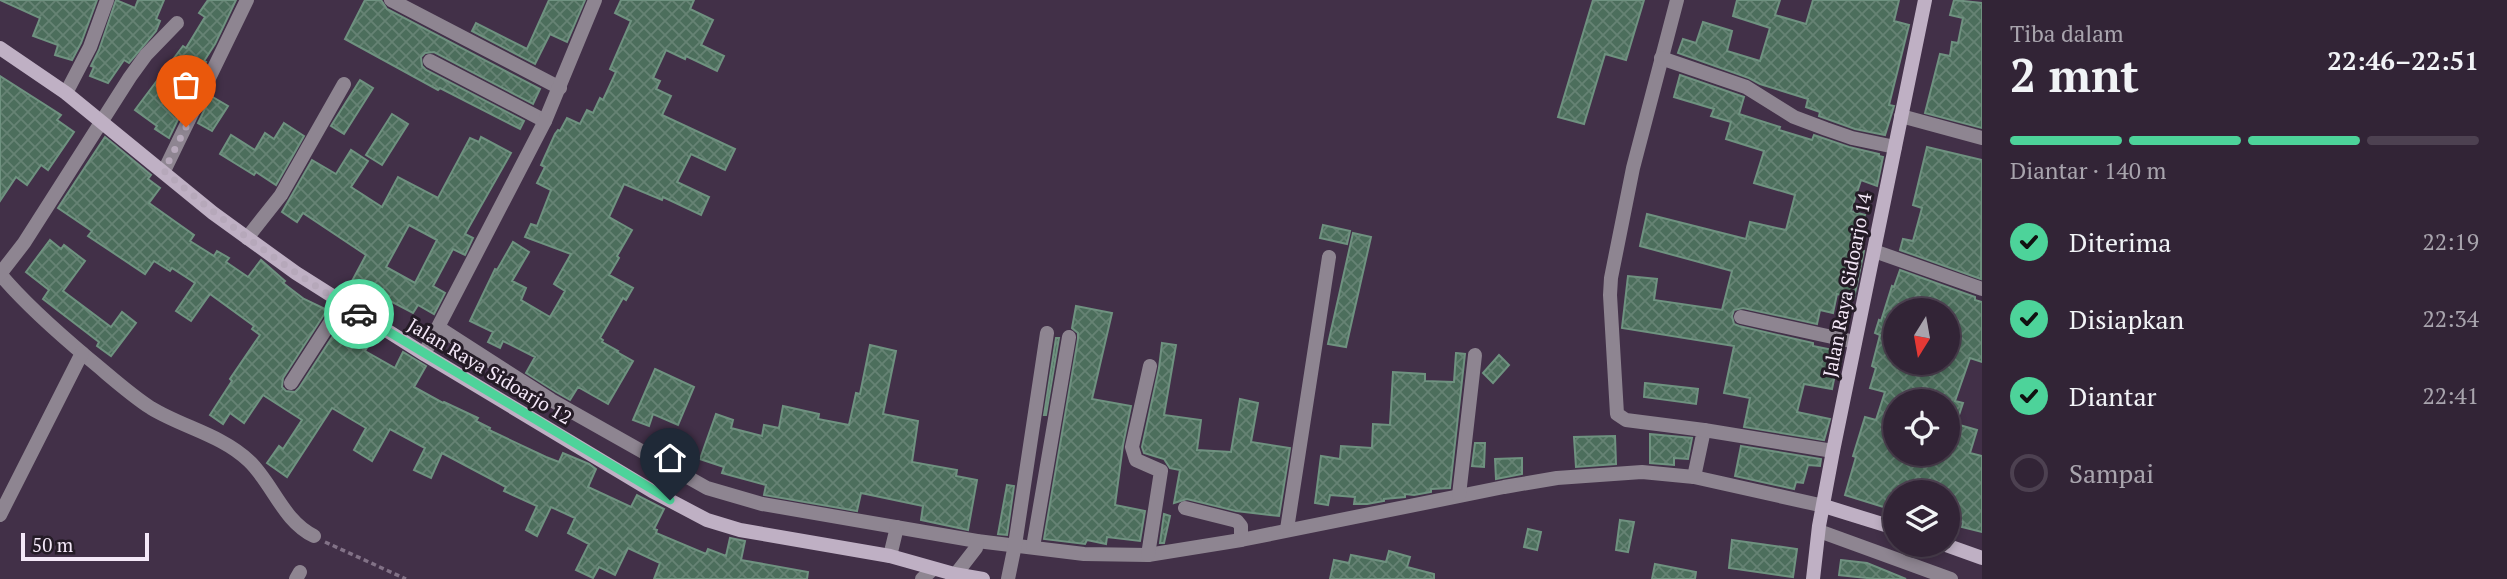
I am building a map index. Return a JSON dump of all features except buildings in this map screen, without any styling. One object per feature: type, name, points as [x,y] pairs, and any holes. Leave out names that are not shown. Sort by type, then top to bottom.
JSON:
[{"type":"main road","name":"Jalan Raya Sidoarjo 14","points":[[1813,579],[1833,451],[1924,0]]},
{"type":"main road","name":"Jalan Raya Sidoarjo 12","points":[[0,48],[68,90],[166,168],[213,214],[249,235],[342,303],[426,351],[652,491],[707,520],[740,530],[894,540],[933,569],[983,579]]},
{"type":"main road","points":[[1821,519],[1883,527]]},
{"type":"main road","points":[[1960,550],[1982,558]]},
{"type":"street","points":[[68,90],[79,72],[107,0]]},
{"type":"street","points":[[166,168],[247,0]]},
{"type":"street","points":[[391,0],[560,88]]},
{"type":"street","points":[[426,351],[545,121],[595,0]]},
{"type":"street","points":[[1676,0],[1627,194],[1611,278],[1615,410],[1618,417],[1626,420],[1833,451]]},
{"type":"street","points":[[177,23],[146,55],[24,243],[0,274],[35,312],[132,395],[154,410],[218,439],[242,455],[271,488],[297,526],[314,536]]},
{"type":"street","points":[[1661,58],[1746,88],[1794,117],[1873,143],[1895,147]]},
{"type":"street","points":[[430,61],[545,121]]},
{"type":"street","points":[[249,235],[281,195],[345,84]]},
{"type":"street","points":[[1901,116],[1982,138]]},
{"type":"street","points":[[1874,251],[1982,289]]},
{"type":"street","points":[[1287,529],[1329,257]]},
{"type":"street","points":[[291,383],[342,303]]},
{"type":"street","points":[[1741,317],[1855,342]]},
{"type":"street","points":[[437,331],[551,400],[707,488],[894,540],[977,541],[1011,564]]},
{"type":"street","points":[[1011,564],[1047,333]]},
{"type":"street","points":[[1011,564],[1033,547],[1069,337]]},
{"type":"street","points":[[0,515],[82,353]]},
{"type":"street","points":[[1459,495],[1475,355]]},
{"type":"street","points":[[1148,555],[1161,471],[1136,460],[1132,447],[1150,366]]},
{"type":"street","points":[[1694,477],[1704,430]]},
{"type":"street","points":[[1033,547],[1084,554],[1148,555],[1241,540],[1459,495],[1557,478],[1642,472],[1694,477],[1821,519],[1951,579]]},
{"type":"street","points":[[1185,508],[1237,521],[1241,526],[1241,540]]},
{"type":"street","points":[[955,574],[976,548],[977,541]]},
{"type":"street","points":[[922,579],[933,569]]},
{"type":"path","points":[[314,536],[406,579]]},
{"type":"way so far","points":[[186,127],[164,171],[213,214],[359,314]]},
{"type":"route","points":[[359,314],[670,500]]}]
